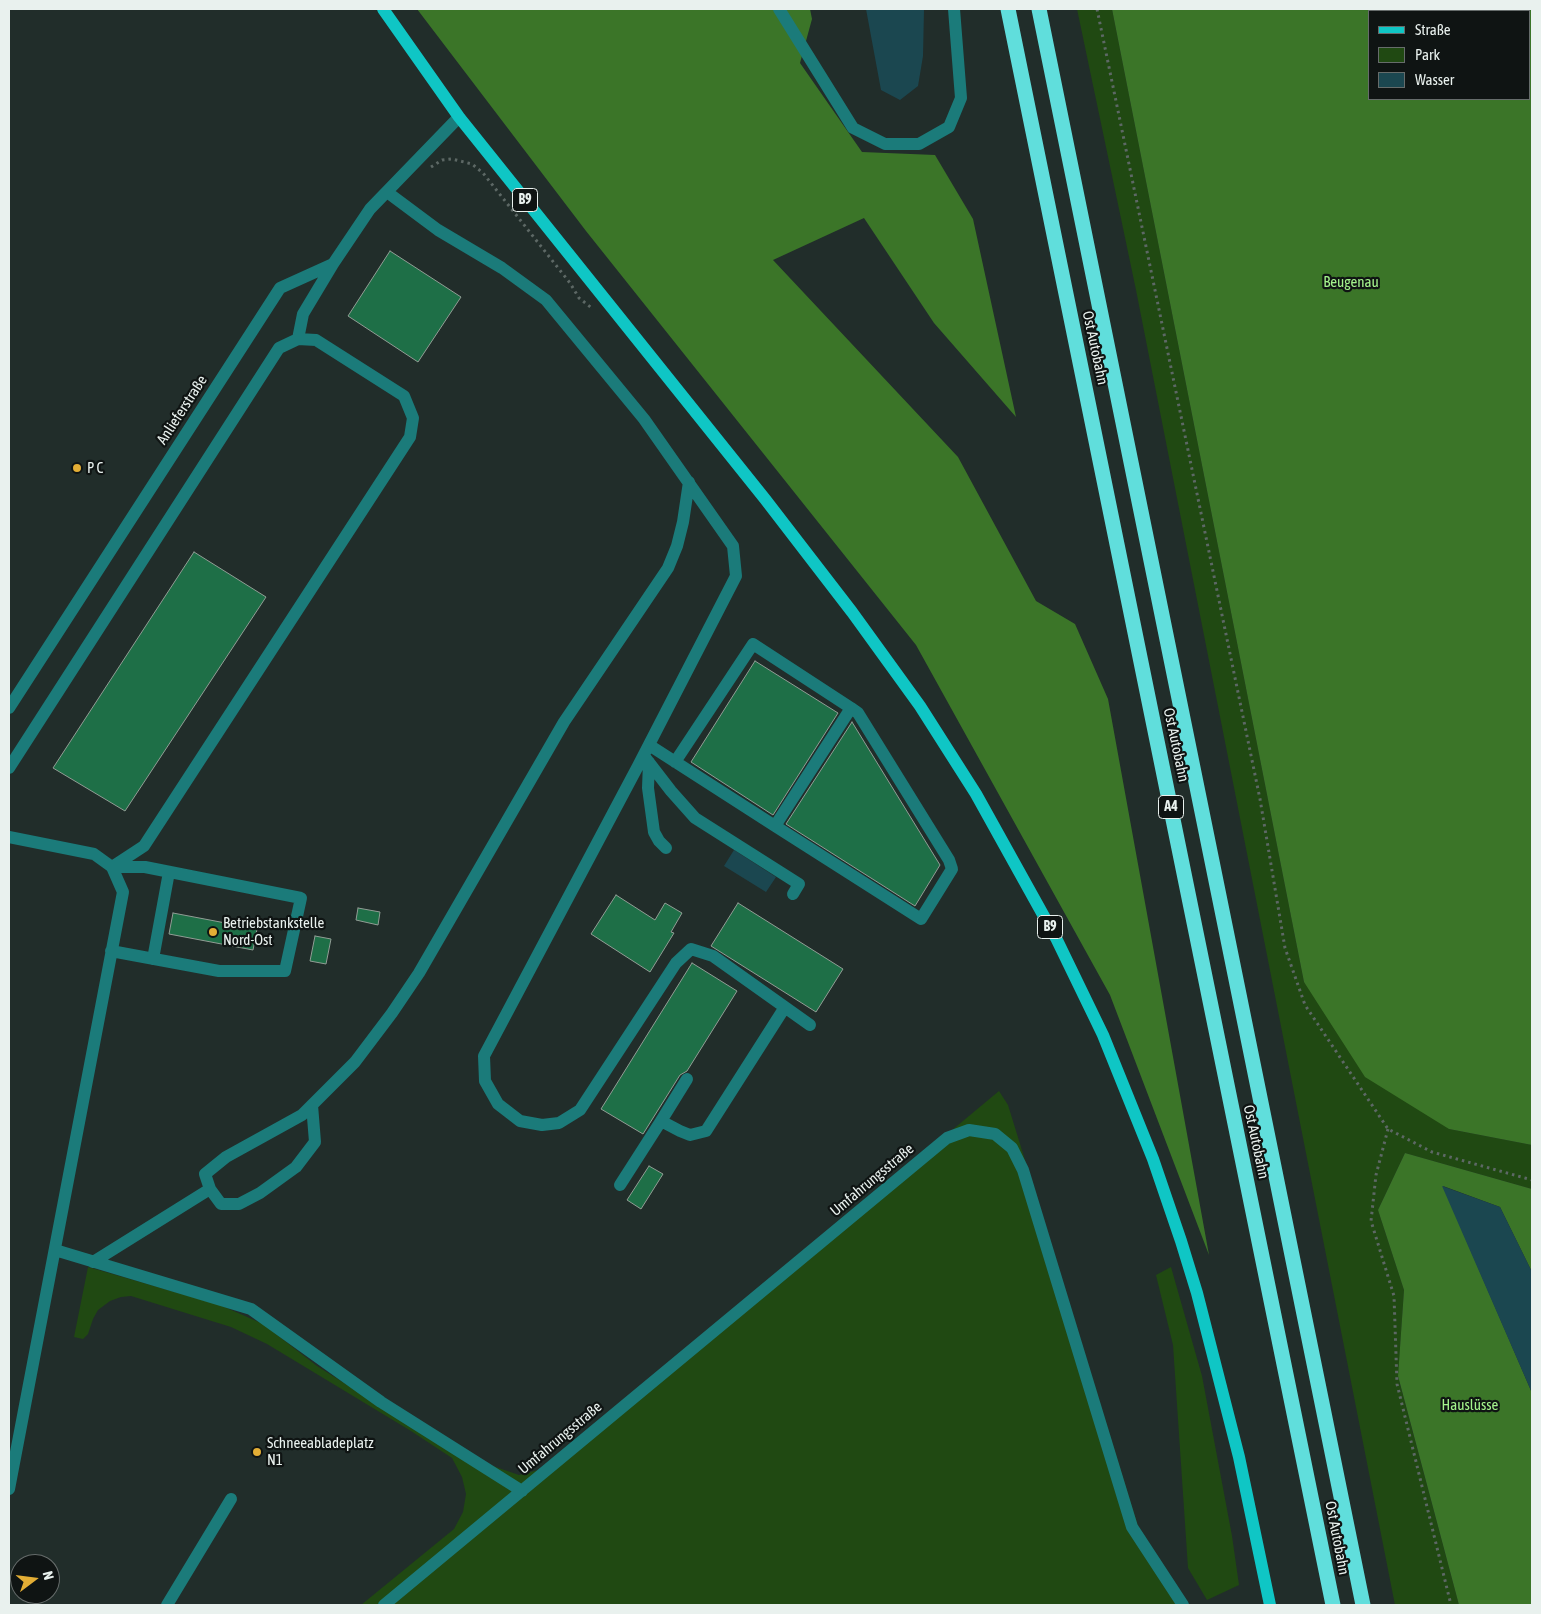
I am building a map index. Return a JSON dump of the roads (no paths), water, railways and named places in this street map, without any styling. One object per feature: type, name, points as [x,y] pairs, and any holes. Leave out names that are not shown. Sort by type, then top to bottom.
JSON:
[{"type":"highway","name":"Ost Autobahn","points":[[1008,9],[1332,1605]]},
{"type":"highway","name":"Ost Autobahn","points":[[1039,9],[1363,1605]]},
{"type":"main road","name":"B9","points":[[383,9],[459,117],[753,484],[852,612],[920,706],[976,794],[1056,938],[1103,1035],[1153,1159],[1197,1293],[1239,1457],[1270,1605]]},
{"type":"street","points":[[779,9],[853,128],[885,144],[919,144],[949,127],[961,98],[954,9]]},
{"type":"street","points":[[298,339],[303,314],[332,264],[370,209],[459,117]]},
{"type":"street","points":[[387,192],[438,230],[502,268],[546,300],[644,419],[733,546],[736,576],[647,754],[484,1056],[485,1081],[498,1104],[520,1121],[542,1126],[559,1122],[580,1110],[676,963],[691,949],[713,956],[810,1025]]},
{"type":"street","name":"Anlieferstraße","points":[[9,708],[280,288],[332,264]]},
{"type":"street","points":[[9,768],[279,348],[298,339],[316,340],[404,396],[413,418],[410,437],[144,846],[112,867]]},
{"type":"street","points":[[312,1105],[314,1142],[296,1167],[260,1193],[239,1204],[222,1204],[210,1189],[205,1174],[226,1157],[302,1115],[354,1062],[414,981],[564,722],[668,568],[677,546],[683,522],[689,482]]},
{"type":"street","points":[[647,754],[675,762],[921,919],[952,868],[949,860],[858,713],[753,644],[675,762]]},
{"type":"street","points":[[775,826],[851,708]]},
{"type":"street","points":[[647,754],[648,788],[654,832],[658,841],[666,848]]},
{"type":"street","points":[[647,754],[671,790],[695,818],[799,884],[794,894]]},
{"type":"street","points":[[9,837],[94,854],[112,867],[123,892],[9,1489]]},
{"type":"street","points":[[112,867],[145,868],[170,872],[301,898],[285,970],[220,971],[112,952]]},
{"type":"street","points":[[153,959],[170,872]]},
{"type":"street","points":[[661,1121],[690,1135],[706,1131],[786,1007]]},
{"type":"street","points":[[620,1185],[687,1079]]},
{"type":"street","name":"Umfahrungsstraße","points":[[384,1605],[947,1138],[969,1130],[995,1134],[1012,1148],[1023,1170],[1132,1528],[1183,1605]]},
{"type":"street","points":[[92,1262],[210,1189]]},
{"type":"street","points":[[54,1250],[251,1309],[381,1402],[522,1490]]},
{"type":"street","points":[[167,1605],[231,1499]]},
{"type":"water","points":[[866,9],[924,9],[923,56],[918,86],[900,100],[881,90]]},
{"type":"water","points":[[734,850],[776,877],[766,892],[724,866]]},
{"type":"water","points":[[1442,1186],[1500,1207],[1532,1272],[1532,1393]]},
{"type":"place","name":"P C","points":[[77,468]]},
{"type":"place","name":"Betriebstankstelle Nord-Ost","points":[[213,932]]},
{"type":"place","name":"Schneeabladeplatz N1","points":[[257,1452]]},
{"type":"park label","name":"Beugenau","points":[[1351,282]]},
{"type":"park label","name":"Hauslüsse","points":[[1470,1405]]}]
